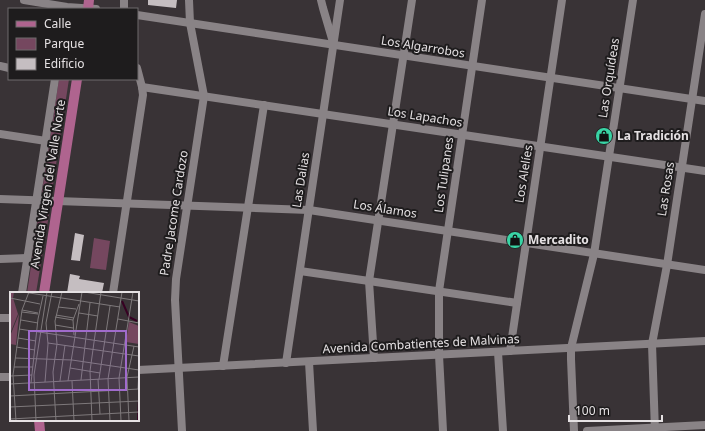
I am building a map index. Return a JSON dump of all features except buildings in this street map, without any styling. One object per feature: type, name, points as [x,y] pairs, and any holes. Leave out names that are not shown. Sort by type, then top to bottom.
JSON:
[{"type":"main road","name":"Avenida Virgen del Valle Norte","points":[[44,292],[77,80]]},
{"type":"main road","points":[[39,421],[40,431]]},
{"type":"street","points":[[24,0],[90,7]]},
{"type":"street","name":"Padre Jacome Cardozo","points":[[182,431],[174,300],[204,96],[190,23],[189,0]]},
{"type":"street","points":[[321,0],[334,45]]},
{"type":"street","name":"Las Dalias","points":[[286,363],[340,0]]},
{"type":"street","points":[[374,358],[369,280],[412,0]]},
{"type":"street","name":"Los Tulipanes","points":[[443,431],[439,355],[439,291],[482,0]]},
{"type":"street","name":"Los Alelíes","points":[[510,351],[562,0]]},
{"type":"street","name":"Las Orquídeas","points":[[574,431],[571,348],[594,254],[633,0]]},
{"type":"street","name":"Las Rosas","points":[[654,429],[652,344],[667,265],[705,14]]},
{"type":"street","name":"Los Algarrobos","points":[[138,15],[705,101]]},
{"type":"street","points":[[113,292],[143,95],[138,72]]},
{"type":"street","points":[[22,292],[55,80]]},
{"type":"street","name":"Los Lapachos","points":[[142,87],[705,172]]},
{"type":"street","points":[[224,366],[264,105]]},
{"type":"street","points":[[0,134],[46,141]]},
{"type":"street","name":"Los Álamos","points":[[0,199],[309,210],[705,270]]},
{"type":"street","points":[[0,259],[27,258]]},
{"type":"street","points":[[300,271],[517,303]]},
{"type":"street","name":"Avenida Combatientes de Malvinas","points":[[139,370],[705,341]]},
{"type":"street","points":[[498,352],[503,431]]},
{"type":"street","points":[[309,362],[313,431]]},
{"type":"street","points":[[0,378],[10,377]]},
{"type":"street","points":[[587,431],[654,429],[705,424]]},
{"type":"green space","points":[[59,80],[69,80],[52,191],[50,194],[44,195],[42,191]]},
{"type":"green space","points":[[44,208],[49,214],[36,292],[27,292],[39,212]]},
{"type":"green space","points":[[94,238],[110,241],[106,270],[90,268]]},
{"type":"place","name":"La Tradición","points":[[604,136]]},
{"type":"place","name":"Mercadito","points":[[515,240]]}]
